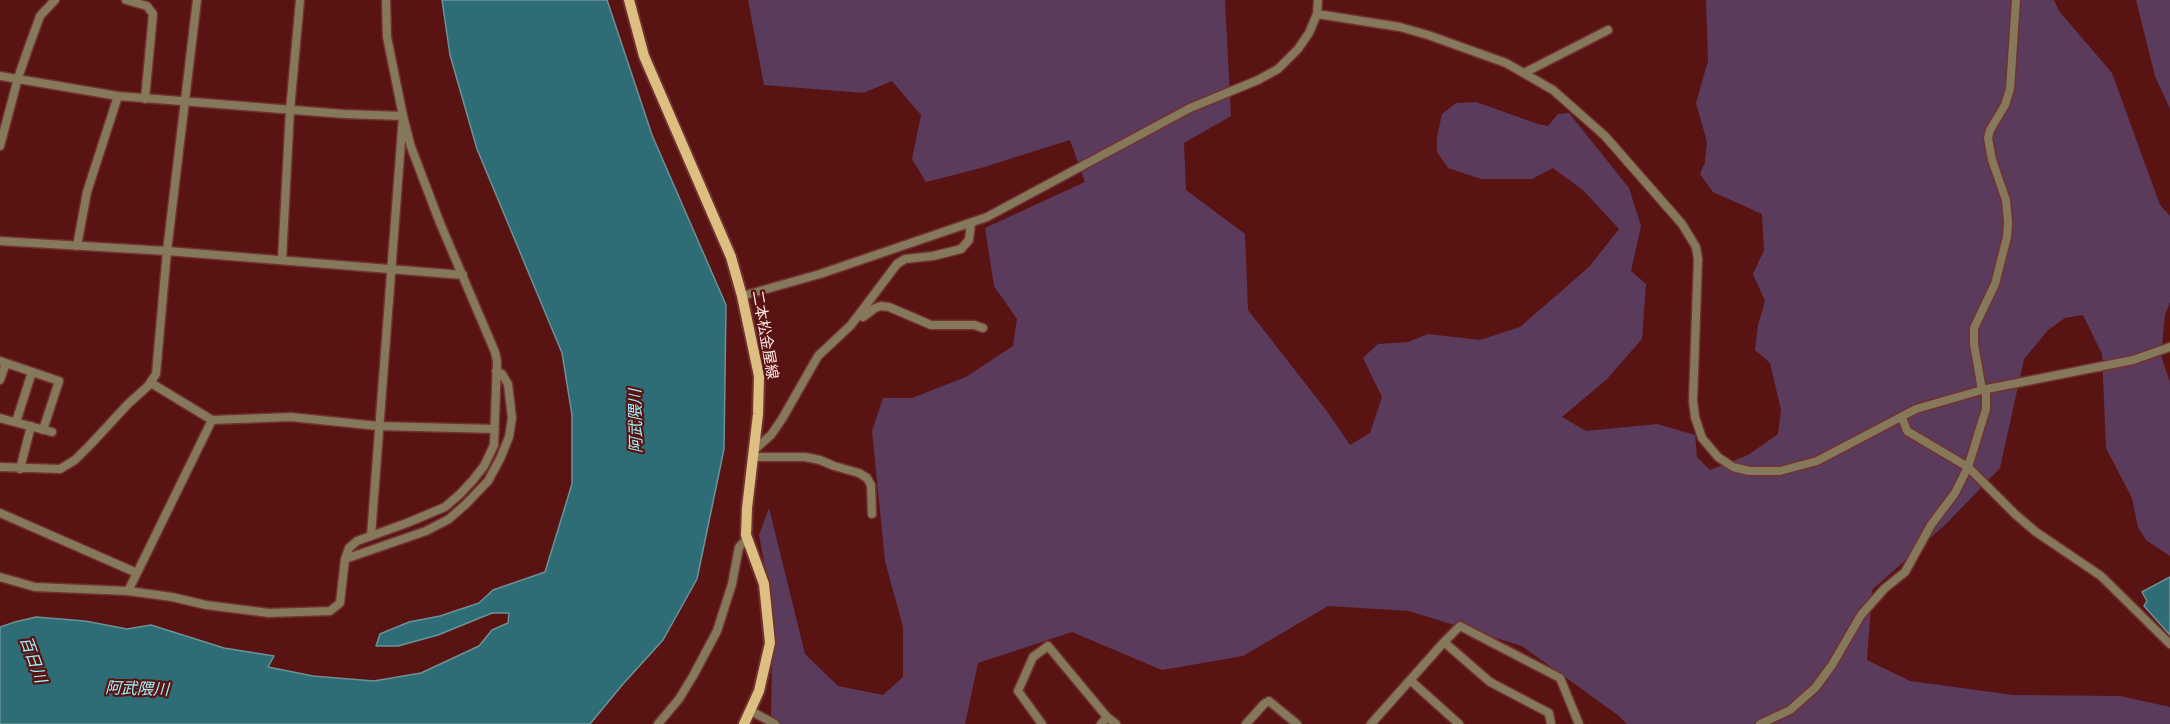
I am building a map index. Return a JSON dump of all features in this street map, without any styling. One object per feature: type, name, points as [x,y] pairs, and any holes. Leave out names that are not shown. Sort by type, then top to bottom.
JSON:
[{"type":"main road","name":"二本松金屋線","points":[[629,0],[644,56],[731,257],[759,376],[758,414],[747,508],[747,539],[764,584],[770,643],[765,669],[751,711],[744,724]]},
{"type":"street","points":[[0,146],[18,78],[40,16],[55,0]]},
{"type":"street","points":[[126,0],[147,6],[153,14],[145,99]]},
{"type":"street","points":[[0,467],[60,469],[67,465],[75,460],[151,383],[157,370],[167,251],[197,0]]},
{"type":"street","points":[[282,260],[290,110],[300,0]]},
{"type":"street","points":[[0,577],[35,587],[128,591],[172,597],[206,606],[268,613],[330,611],[340,603],[345,559],[349,548],[371,536],[445,507],[460,494],[484,466],[494,445],[495,352],[411,147],[387,37],[386,0]]},
{"type":"street","points":[[742,296],[820,274],[971,223],[1020,201],[1181,113],[1258,81],[1278,69],[1298,49],[1317,15],[1318,0]]},
{"type":"street","points":[[1760,724],[1790,710],[1815,688],[1837,658],[1861,615],[1884,589],[1905,572],[1931,525],[1955,493],[1968,467],[1986,409],[1974,344],[1974,328],[1995,284],[2008,222],[2006,200],[1992,160],[1988,138],[1990,130],[2005,105],[2010,89],[2016,0]]},
{"type":"street","points":[[1317,15],[1400,27],[1506,63],[1540,81],[1568,102],[1605,136],[1690,236],[1698,260],[1695,417],[1702,438],[1718,457],[1733,467],[1780,471],[1817,461],[1916,409],[1984,390],[2133,360],[2170,347]]},
{"type":"street","points":[[1524,73],[1608,30]]},
{"type":"street","points":[[0,76],[145,99],[403,116]]},
{"type":"street","points":[[77,246],[90,182],[118,96]]},
{"type":"street","points":[[371,536],[403,116]]},
{"type":"street","points":[[754,454],[782,419],[818,356],[855,321],[897,264],[905,259],[933,256],[961,249],[967,245],[969,240],[971,223]]},
{"type":"street","points":[[0,242],[167,251],[463,275]]},
{"type":"street","points":[[855,321],[881,306],[898,310],[911,318],[931,325],[974,325],[983,328]]},
{"type":"street","points":[[0,380],[3,362],[59,381],[48,431],[0,418]]},
{"type":"street","points":[[345,559],[426,531],[449,519],[488,481],[501,459],[509,437],[512,418],[508,384],[502,374],[496,371]]},
{"type":"street","points":[[15,422],[32,372]]},
{"type":"street","points":[[151,383],[212,420],[291,417],[378,426],[495,429]]},
{"type":"street","points":[[1902,417],[1907,431],[1968,467],[2036,532],[2101,576],[2170,644]]},
{"type":"street","points":[[128,591],[212,420]]},
{"type":"street","points":[[20,469],[31,426]]},
{"type":"street","points":[[754,454],[805,457],[859,473],[867,478],[871,485],[872,514]]},
{"type":"street","points":[[0,513],[137,573]]},
{"type":"street","points":[[658,724],[679,699],[717,631],[732,584],[739,547],[747,539]]},
{"type":"street","points":[[1373,723],[1460,626],[1560,678],[1579,724]]},
{"type":"street","points":[[1444,642],[1490,682],[1549,713],[1551,724]]},
{"type":"street","points":[[1042,724],[1018,691],[1034,657],[1048,646],[1104,721],[1116,724]]},
{"type":"street","points":[[1410,680],[1459,724]]},
{"type":"street","points":[[1246,724],[1269,701],[1297,724]]},
{"type":"street","points":[[751,711],[775,724]]},
{"type":"shaded area","points":[[748,0],[1225,0],[1231,116],[1184,143],[1186,190],[1245,234],[1248,310],[1326,410],[1350,445],[1370,433],[1382,397],[1363,358],[1378,344],[1408,342],[1428,334],[1480,340],[1520,327],[1589,267],[1619,229],[1583,190],[1553,168],[1532,179],[1481,179],[1448,168],[1437,152],[1437,137],[1442,114],[1456,103],[1476,102],[1548,126],[1558,114],[1569,113],[1629,188],[1641,226],[1631,271],[1646,284],[1642,339],[1607,379],[1562,417],[1586,431],[1657,424],[1695,435],[1697,457],[1710,470],[1748,455],[1778,434],[1781,410],[1770,363],[1755,350],[1758,325],[1765,301],[1753,274],[1764,250],[1762,214],[1713,192],[1700,174],[1705,162],[1707,142],[1696,103],[1708,61],[1706,0],[2054,0],[2059,11],[2112,73],[2160,205],[2170,216],[2170,302],[2165,315],[2161,356],[2170,382],[2170,556],[2146,540],[2138,527],[2132,498],[2106,448],[2102,354],[2083,315],[2065,318],[2048,330],[2024,359],[2000,468],[1947,523],[1872,590],[1867,660],[1910,681],[2013,695],[2120,696],[2170,707],[2170,724],[1627,724],[1522,646],[1409,611],[1328,606],[1243,656],[1162,670],[1072,632],[978,663],[965,724],[774,724],[771,719],[773,610],[759,535],[769,508],[805,654],[838,686],[883,695],[903,677],[903,627],[885,561],[872,431],[883,398],[912,398],[966,377],[1013,346],[1017,319],[994,286],[985,228],[1085,182],[1070,140],[981,168],[926,182],[912,159],[921,115],[892,81],[863,93],[764,85]]},
{"type":"shaded area","points":[[2136,0],[2170,0],[2170,109],[2155,76]]},
{"type":"water","points":[[442,0],[607,0],[652,135],[726,305],[724,449],[697,579],[663,640],[590,724],[0,724],[0,627],[15,622],[36,617],[85,621],[127,629],[151,625],[224,648],[274,656],[268,667],[313,676],[374,681],[421,673],[479,646],[492,630],[508,623],[509,613],[492,613],[438,635],[398,646],[376,646],[380,634],[409,622],[440,616],[479,603],[493,590],[545,572],[572,484],[572,415],[562,353],[477,149],[450,55]]},
{"type":"water","points":[[2170,577],[2170,635],[2144,606],[2147,601],[2142,592]]},
{"type":"water label","name":"阿武隈川","points":[[637,421]]},
{"type":"water label","name":"百日川","points":[[32,660]]},
{"type":"water label","name":"阿武隈川","points":[[137,690]]}]
